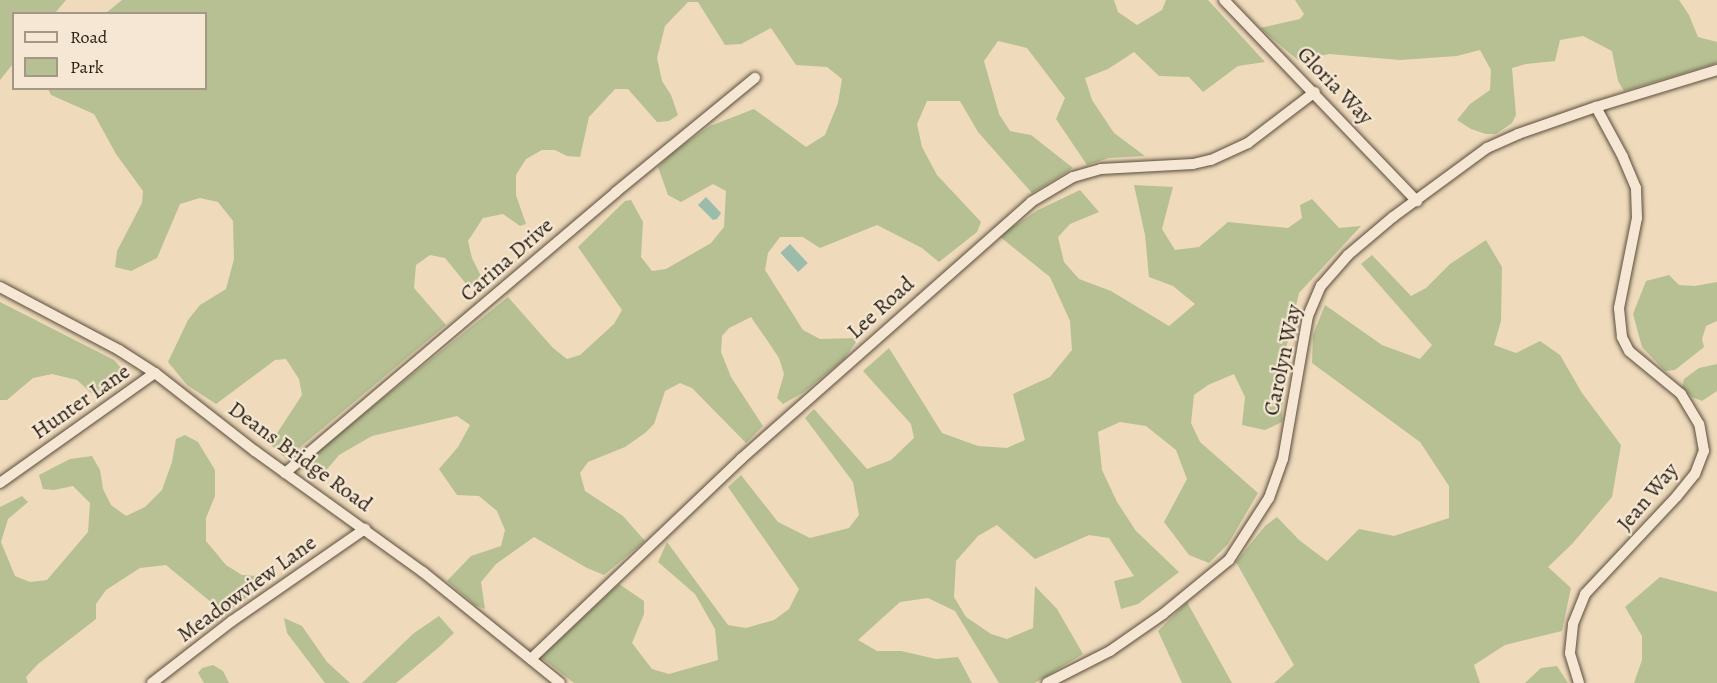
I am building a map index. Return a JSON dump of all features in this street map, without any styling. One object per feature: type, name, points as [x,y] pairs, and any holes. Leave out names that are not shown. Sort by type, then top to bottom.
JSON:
[{"type":"street","name":"Gloria Way","points":[[1224,0],[1315,92],[1417,201]]},
{"type":"street","name":"Carolyn Way","points":[[1047,683],[1110,651],[1163,614],[1229,560],[1269,498],[1283,459],[1308,316],[1321,286],[1348,255],[1393,217],[1487,148],[1518,134],[1596,107],[1717,70]]},
{"type":"street","name":"Carina Drive","points":[[285,473],[616,192],[755,78]]},
{"type":"street","name":"Lee Road","points":[[531,659],[741,459],[1031,202],[1073,177],[1101,169],[1193,164],[1211,160],[1248,142],[1315,92]]},
{"type":"street","name":"Jean Way","points":[[1579,683],[1570,653],[1573,624],[1585,594],[1677,496],[1695,474],[1704,451],[1699,424],[1681,394],[1632,355],[1622,337],[1620,308],[1637,218],[1636,188],[1623,157],[1596,107]]},
{"type":"street","name":"Deans Bridge Road","points":[[0,287],[119,350],[155,373],[285,473],[366,529],[560,683]]},
{"type":"street","name":"Hunter Lane","points":[[0,483],[155,373]]},
{"type":"street","name":"Meadowview Lane","points":[[152,683],[232,621],[366,529]]},
{"type":"green space","points":[[0,0],[66,0],[56,12],[12,12],[12,65],[0,80]]},
{"type":"green space","points":[[122,0],[1114,0],[1118,12],[1137,25],[1162,10],[1166,0],[1208,0],[1265,62],[1238,66],[1203,92],[1189,77],[1159,76],[1134,52],[1108,69],[1085,78],[1092,100],[1114,133],[1145,156],[1109,158],[1087,165],[1056,119],[1065,98],[1027,48],[998,41],[984,61],[999,114],[1010,131],[1031,135],[1073,168],[1032,193],[978,132],[960,101],[927,101],[917,124],[922,147],[937,175],[981,222],[977,232],[939,262],[922,248],[877,225],[820,248],[803,237],[780,237],[768,253],[765,270],[803,330],[820,339],[859,338],[844,359],[804,392],[783,404],[777,398],[784,374],[779,358],[751,317],[729,328],[722,336],[721,352],[731,377],[763,426],[746,443],[692,388],[680,383],[665,391],[654,424],[645,433],[625,447],[588,462],[580,473],[585,491],[623,516],[645,541],[604,575],[587,568],[534,537],[496,564],[481,582],[485,609],[475,605],[447,581],[471,556],[501,546],[505,530],[497,511],[479,496],[457,495],[439,469],[458,447],[470,425],[457,416],[372,436],[339,455],[323,474],[314,479],[303,463],[508,297],[553,348],[567,359],[580,355],[614,324],[622,310],[578,247],[625,201],[631,200],[643,222],[641,257],[652,271],[666,269],[711,243],[724,227],[726,191],[713,184],[681,202],[668,195],[658,167],[672,153],[710,126],[754,109],[806,147],[825,135],[838,103],[842,79],[827,67],[796,65],[771,28],[741,44],[725,45],[698,2],[688,2],[665,26],[657,58],[662,81],[671,95],[678,115],[669,121],[657,122],[628,89],[615,89],[589,117],[580,157],[567,156],[555,150],[542,150],[526,159],[516,175],[516,195],[526,224],[520,226],[503,214],[483,218],[468,241],[472,258],[483,280],[481,287],[467,285],[445,258],[430,255],[416,265],[414,288],[446,325],[286,459],[270,444],[302,395],[299,379],[286,359],[275,360],[216,404],[187,385],[168,362],[188,320],[200,305],[226,289],[234,259],[233,221],[218,202],[200,198],[180,204],[157,258],[131,271],[115,267],[117,251],[142,203],[143,191],[116,154],[94,114],[51,95],[48,90],[207,90],[207,12],[107,12]]},
{"type":"green space","points":[[1295,0],[1679,0],[1689,15],[1698,37],[1717,42],[1717,63],[1624,91],[1618,81],[1612,51],[1583,36],[1560,40],[1555,61],[1512,68],[1516,115],[1512,123],[1496,134],[1486,134],[1471,129],[1457,120],[1470,104],[1490,90],[1491,70],[1480,50],[1457,56],[1400,60],[1329,54],[1299,61],[1260,28],[1300,19],[1304,14]]},
{"type":"green space","points":[[1134,185],[1173,187],[1162,229],[1175,250],[1199,247],[1228,222],[1288,228],[1302,218],[1300,205],[1312,199],[1339,228],[1361,226],[1299,293],[1283,362],[1282,422],[1265,430],[1242,425],[1245,397],[1234,374],[1208,385],[1194,395],[1191,423],[1200,442],[1258,493],[1228,544],[1209,563],[1189,555],[1164,522],[1187,479],[1176,450],[1146,426],[1120,422],[1098,432],[1102,470],[1117,502],[1136,531],[1179,572],[1138,604],[1121,609],[1114,581],[1134,576],[1109,538],[1089,535],[1035,559],[997,525],[978,536],[956,561],[954,597],[966,617],[991,634],[1007,639],[1033,628],[1035,586],[1057,609],[1083,654],[1035,683],[999,683],[955,611],[928,598],[900,602],[858,640],[877,651],[901,651],[936,659],[958,657],[972,683],[574,683],[541,657],[619,584],[644,601],[644,614],[632,643],[652,669],[669,674],[718,660],[715,629],[695,594],[658,562],[667,542],[728,625],[746,628],[774,620],[789,609],[799,589],[728,487],[741,475],[778,522],[810,538],[849,528],[859,515],[853,482],[805,418],[814,409],[867,469],[891,460],[914,438],[911,424],[863,371],[889,348],[942,433],[978,446],[1007,448],[1025,440],[1013,394],[1050,377],[1072,350],[1070,321],[1050,277],[999,236],[1038,210],[1080,190],[1099,212],[1070,224],[1058,237],[1064,262],[1079,279],[1111,291],[1169,326],[1195,304],[1173,286],[1149,277],[1145,235]]},
{"type":"green space","points":[[1486,240],[1502,267],[1501,321],[1494,345],[1516,353],[1540,341],[1560,355],[1582,393],[1621,445],[1612,497],[1572,544],[1548,567],[1571,588],[1562,631],[1505,645],[1474,665],[1480,683],[1274,683],[1294,665],[1236,562],[1265,526],[1277,517],[1299,540],[1327,561],[1359,529],[1394,536],[1449,518],[1449,486],[1420,442],[1312,363],[1313,335],[1325,305],[1382,345],[1420,359],[1432,345],[1361,264],[1372,255],[1411,296],[1426,288],[1450,264]]},
{"type":"green space","points":[[1669,275],[1679,285],[1695,286],[1717,282],[1717,321],[1706,326],[1702,339],[1704,347],[1675,370],[1665,371],[1642,347],[1633,314],[1646,281]]},
{"type":"green space","points":[[0,302],[114,360],[124,371],[125,379],[117,387],[91,393],[77,380],[52,374],[33,378],[7,400],[0,400]]},
{"type":"green space","points":[[1717,364],[1717,391],[1702,401],[1692,397],[1682,387],[1684,379],[1699,368]]},
{"type":"green space","points":[[185,435],[198,442],[215,470],[215,496],[206,518],[206,541],[226,565],[242,575],[257,576],[265,580],[254,592],[233,607],[217,607],[166,565],[140,568],[106,590],[96,604],[96,619],[38,664],[26,677],[28,683],[0,683],[0,507],[22,496],[28,502],[8,519],[1,542],[15,576],[30,582],[47,580],[88,532],[90,503],[73,486],[54,490],[43,489],[39,475],[70,459],[92,456],[100,470],[103,489],[111,505],[126,516],[145,507],[162,490],[172,462],[176,439]]},
{"type":"green space","points":[[1660,577],[1717,592],[1717,683],[1634,683],[1642,660],[1642,636],[1625,607]]},
{"type":"green space","points":[[1187,602],[1232,683],[1182,683],[1158,631]]},
{"type":"green space","points":[[439,616],[454,633],[438,648],[396,683],[362,683],[414,633]]},
{"type":"green space","points":[[284,618],[302,626],[327,662],[350,683],[325,683],[287,633]]},
{"type":"green space","points":[[213,665],[223,671],[229,683],[204,683],[198,673],[202,668]]},
{"type":"green space","points":[[1557,666],[1568,683],[1525,683],[1541,668]]},
{"type":"shaded area","points":[[706,197],[721,213],[717,219],[713,220],[698,205]]},
{"type":"shaded area","points":[[790,244],[808,263],[798,272],[780,253]]}]
